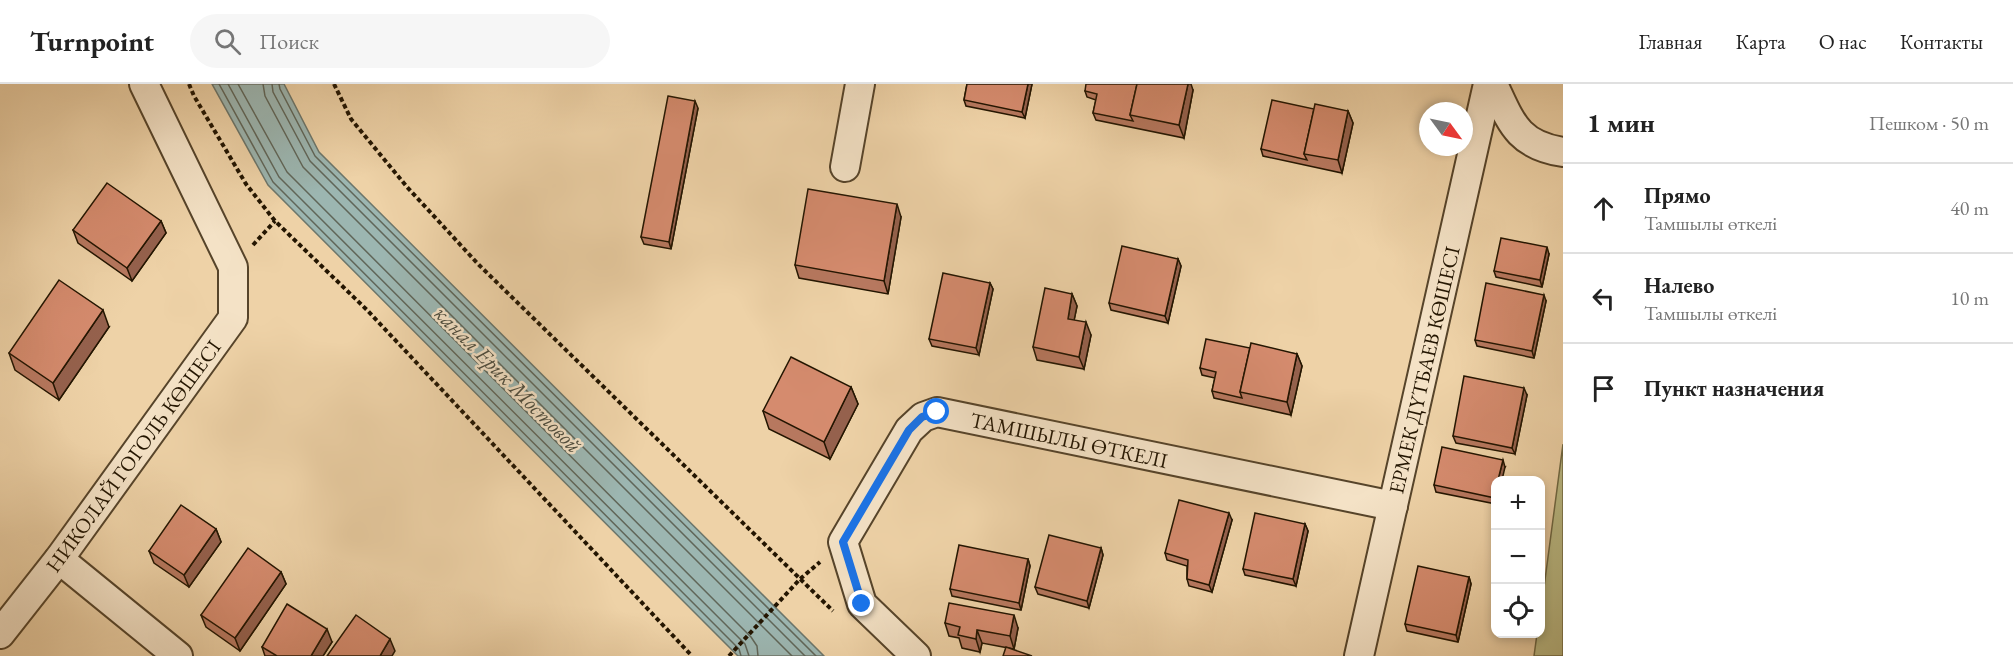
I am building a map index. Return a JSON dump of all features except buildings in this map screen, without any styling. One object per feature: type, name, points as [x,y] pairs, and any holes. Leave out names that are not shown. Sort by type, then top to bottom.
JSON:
[{"type":"street","name":"НИКОЛАЙ ГОГОЛЬ КӨШЕСІ","points":[[0,634],[59,559],[233,318],[233,267],[144,84]]},
{"type":"street","points":[[845,167],[860,84]]},
{"type":"street","name":"ЕРМЕК ДҮТБАЕВ КӨШЕСI","points":[[1359,656],[1488,84]]},
{"type":"street","points":[[1493,84],[1514,128],[1542,149],[1563,153]]},
{"type":"street","name":"ТАМШЫЛЫ ӨТКЕЛІ","points":[[916,656],[862,604],[843,542],[909,430],[922,417],[937,412],[1393,506]]},
{"type":"street","points":[[59,559],[178,656]]},
{"type":"path","points":[[189,84],[246,184],[275,221],[367,310],[692,656]]},
{"type":"path","points":[[334,84],[351,119],[406,187],[479,265],[840,618]]},
{"type":"path","points":[[729,656],[792,588]]},
{"type":"green space","points":[[1563,444],[1563,656],[1534,656],[1536,638],[1545,638],[1545,580]]},
{"type":"water","name":"канал Ерик Мостовой","points":[[212,84],[284,84],[319,152],[824,656],[738,656],[268,185]]},
{"type":"route","points":[[862,604],[843,542],[909,430],[922,417],[937,412]]}]
